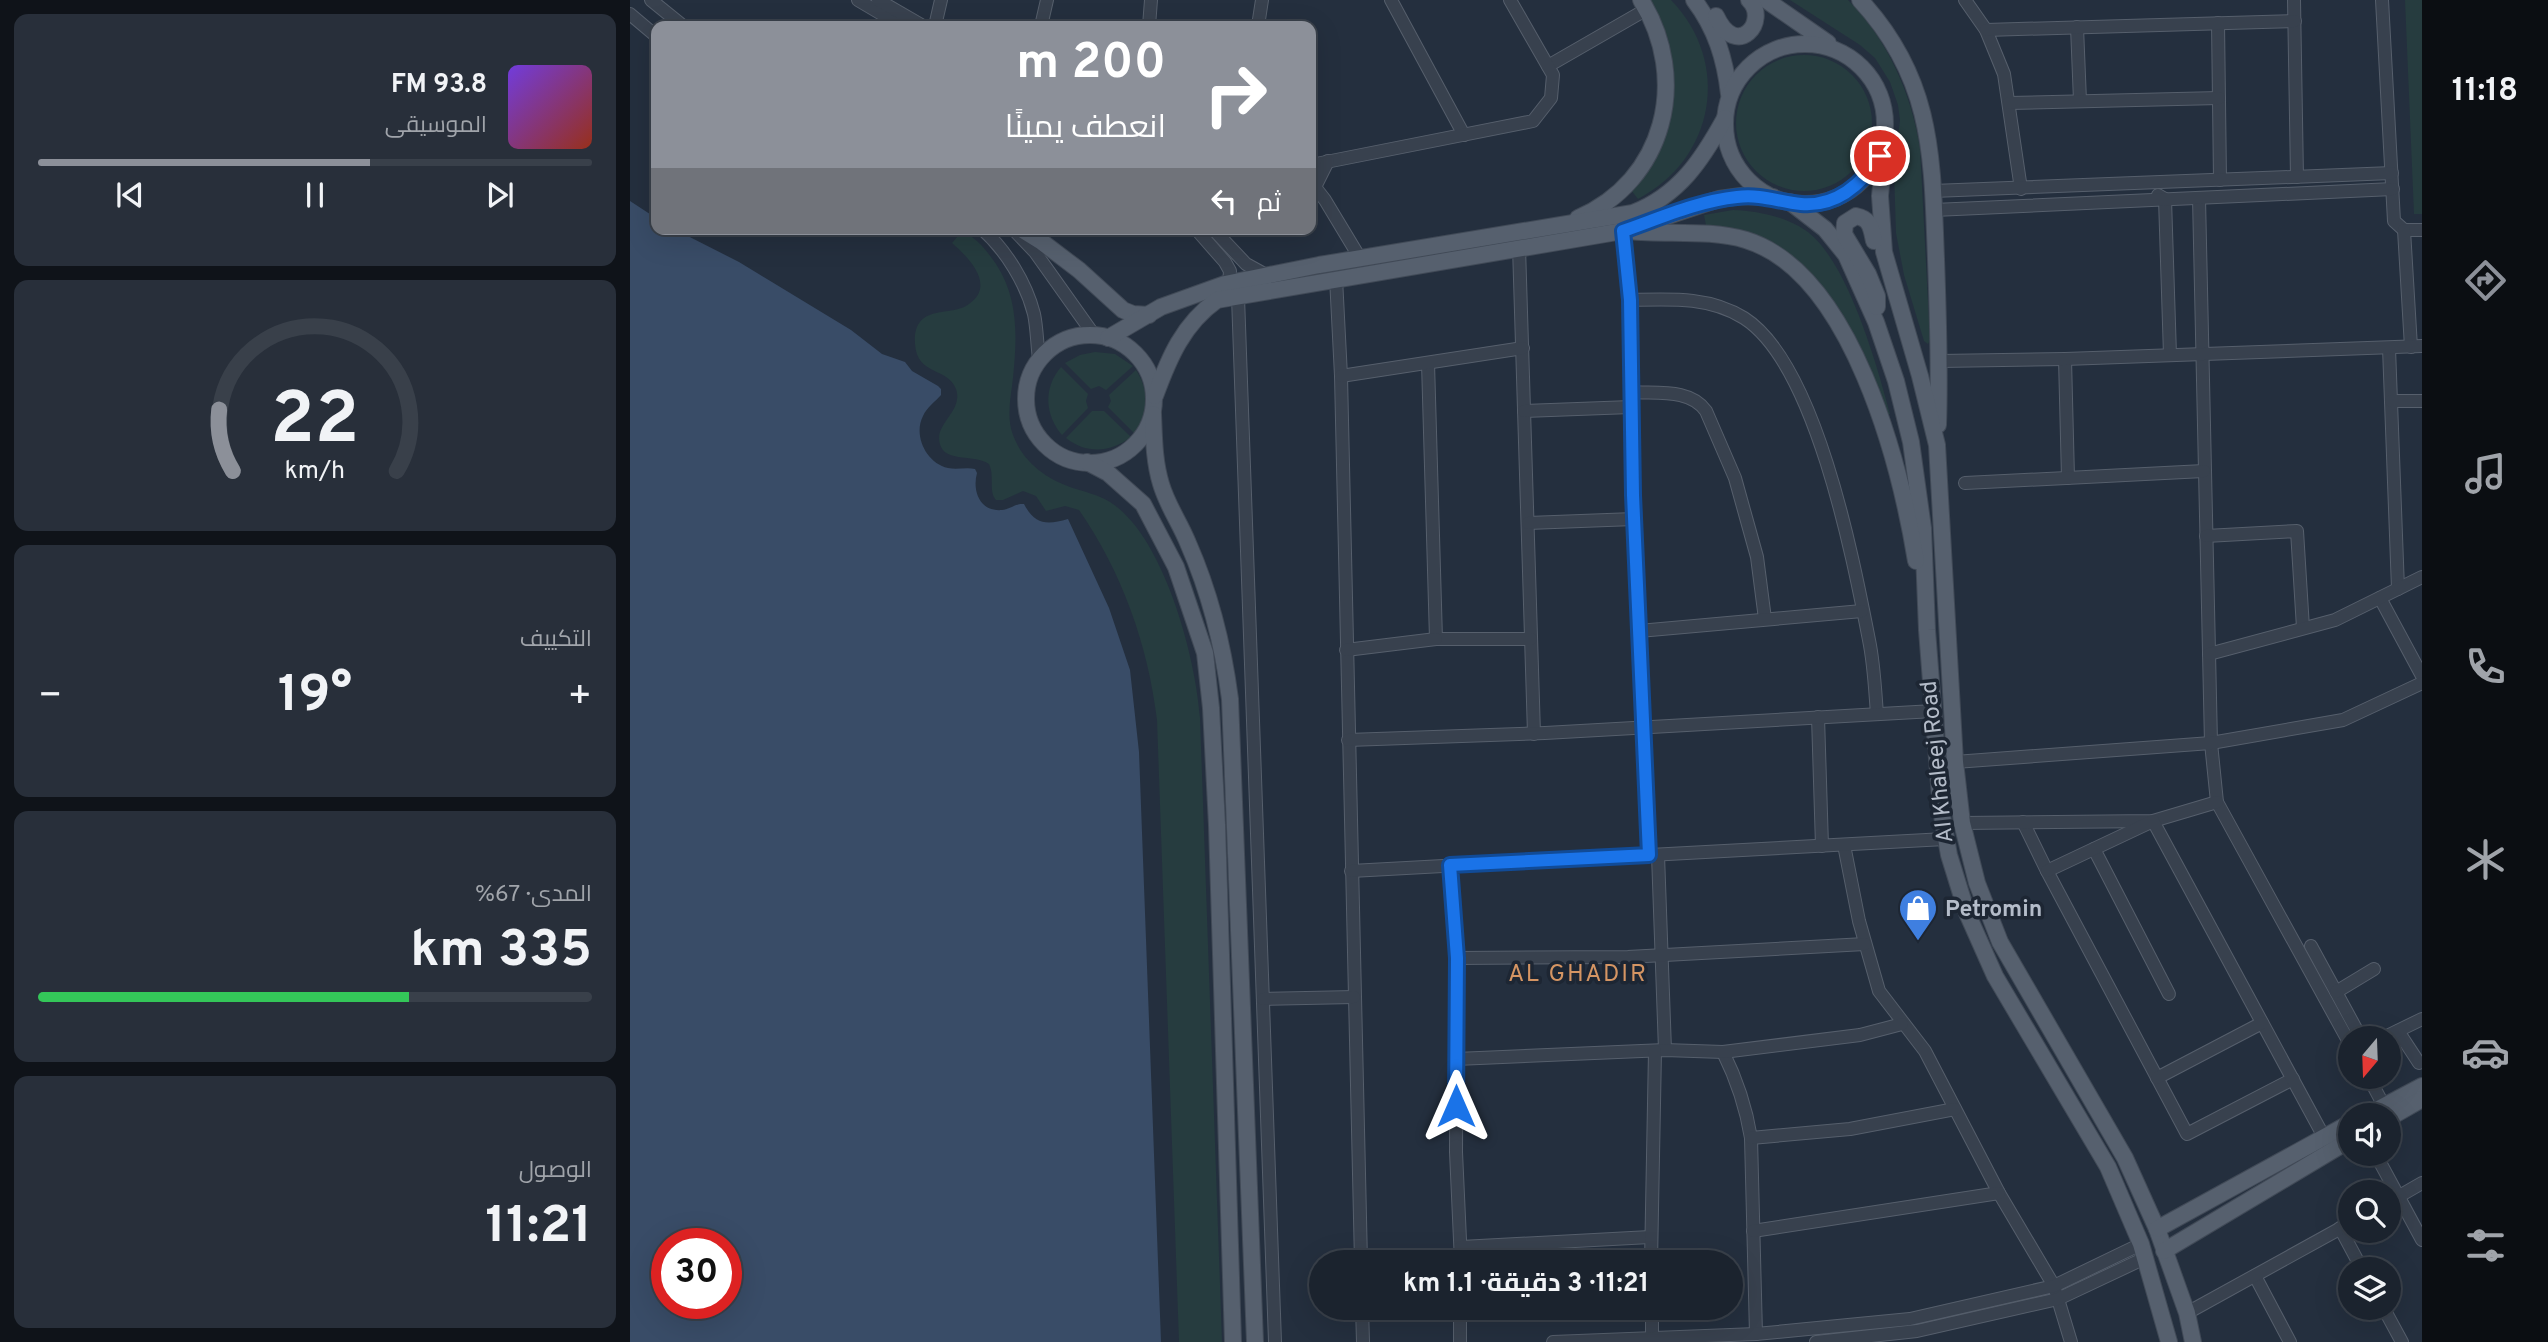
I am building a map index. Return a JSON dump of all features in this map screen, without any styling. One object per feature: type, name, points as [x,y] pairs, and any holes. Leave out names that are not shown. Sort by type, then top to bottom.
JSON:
[{"type":"main road","points":[[1695,0],[1712,26],[1723,56],[1729,94],[1725,118],[1728,147],[1735,164],[1747,180],[1773,197],[1803,204],[1827,202],[1849,192],[1867,176],[1880,156],[1886,133],[1885,108],[1876,84],[1860,64],[1766,0]]},
{"type":"main road","points":[[1705,0],[1723,31],[1732,37],[1743,36],[1754,24],[1755,9],[1748,0]]},
{"type":"main road","points":[[1860,0],[1892,42],[1914,86],[1928,132],[1940,361],[1937,445]]},
{"type":"main road","points":[[1558,226],[1594,210],[1618,194],[1633,179],[1655,142],[1666,101],[1667,70],[1658,32],[1644,5]]},
{"type":"main road","points":[[1729,94],[1748,66],[1768,52],[1791,44],[1815,43],[1839,50]]},
{"type":"main road","points":[[1101,336],[1184,298],[1229,283],[1360,258],[1622,216],[1658,202],[1692,172],[1725,118]]},
{"type":"main road","name":"Al Khaleej Road","points":[[1886,133],[1880,196],[1881,229],[1889,275],[1920,376],[1937,445],[1955,762],[1962,823],[1977,883],[2000,942],[2125,1158],[2157,1229],[2187,1313],[2193,1342]]},
{"type":"main road","points":[[1255,1342],[1230,699],[1222,643],[1209,598],[1188,542],[1161,486],[1154,449],[1155,396],[1173,350],[1202,310],[1217,300],[1623,231],[1719,200],[1741,196],[1773,197]]},
{"type":"main road","name":"Al Khaleej Road","points":[[1790,202],[1825,229],[1846,256],[1876,322],[1896,381],[1911,442],[1923,528],[1937,781],[1945,839],[1964,904],[1995,976],[2108,1167],[2143,1251],[2169,1342]]},
{"type":"main road","points":[[1876,322],[1877,296],[1857,253],[1844,234],[1845,223],[1856,216],[1865,217],[1869,221],[1890,292],[1901,315]]},
{"type":"main road","points":[[1623,231],[1723,235],[1746,240],[1785,261],[1820,297],[1854,353],[1892,457],[1905,503],[1927,630]]},
{"type":"main road","points":[[1031,235],[1069,262],[1123,310],[1149,315]]},
{"type":"main road","points":[[1153,414],[1146,432],[1134,446],[1119,457],[1098,463],[1076,462],[1056,454],[1040,439],[1029,421],[1025,399],[1029,378],[1039,359],[1055,344],[1075,336],[1101,336],[1129,348],[1142,361],[1151,377],[1155,396]]},
{"type":"main road","points":[[1087,462],[1108,473],[1143,503],[1176,567],[1205,653],[1211,708],[1217,825],[1233,1342]]},
{"type":"main road","points":[[2398,1103],[2422,1086]]},
{"type":"main road","points":[[2401,1107],[2422,1099]]},
{"type":"main road","points":[[2157,1229],[2338,1129]]},
{"type":"main road","points":[[2164,1251],[2338,1147]]},
{"type":"street","points":[[651,0],[677,21]]},
{"type":"street","points":[[859,0],[894,21]]},
{"type":"street","points":[[878,0],[914,21]]},
{"type":"street","points":[[936,21],[941,0]]},
{"type":"street","points":[[1042,21],[1047,0]]},
{"type":"street","points":[[1149,21],[1151,0]]},
{"type":"street","points":[[1259,21],[1262,0]]},
{"type":"street","points":[[1391,0],[1464,135]]},
{"type":"street","points":[[1316,164],[1533,121],[1551,98],[1553,75],[1510,0]]},
{"type":"street","points":[[1965,0],[1986,30],[2004,74],[2021,189]]},
{"type":"street","points":[[2294,0],[2297,177]]},
{"type":"street","points":[[2382,0],[2394,221],[2404,230],[2422,230]]},
{"type":"street","points":[[1548,66],[1644,5]]},
{"type":"street","points":[[630,14],[651,32]]},
{"type":"street","points":[[1986,30],[2295,21]]},
{"type":"street","points":[[2218,23],[2220,180]]},
{"type":"street","points":[[2077,27],[2080,101]]},
{"type":"street","points":[[2009,103],[2219,98]]},
{"type":"street","points":[[1316,179],[1328,161]]},
{"type":"street","points":[[1933,191],[2392,173]]},
{"type":"street","points":[[2138,184],[2165,199]]},
{"type":"street","points":[[1316,189],[1360,258]]},
{"type":"street","points":[[1934,210],[2393,189]]},
{"type":"street","points":[[2199,198],[2211,743],[2217,802],[2340,1026]]},
{"type":"street","points":[[2165,199],[2170,355]]},
{"type":"street","points":[[1940,361],[2416,347],[2404,230]]},
{"type":"street","points":[[1623,231],[1630,300],[1634,519],[1642,727],[1661,955],[1660,1051],[1651,1250]]},
{"type":"street","points":[[989,235],[1012,265],[1026,292],[1034,315],[1039,359]]},
{"type":"street","points":[[1019,235],[1101,336]]},
{"type":"street","points":[[1201,235],[1225,262],[1230,271],[1229,283]]},
{"type":"street","points":[[1218,235],[1245,264],[1266,275]]},
{"type":"street","points":[[1520,247],[1534,734]]},
{"type":"street","points":[[1336,278],[1361,1250]]},
{"type":"street","points":[[1237,297],[1275,1342]]},
{"type":"street","points":[[1630,300],[1700,301],[1724,309],[1743,318],[1762,332],[1778,353],[1797,386],[1837,495],[1869,641],[1877,714]]},
{"type":"street","points":[[1340,376],[1522,348]]},
{"type":"street","points":[[2389,348],[2398,589]]},
{"type":"street","points":[[2066,359],[2068,478]]},
{"type":"street","points":[[1428,363],[1436,639]]},
{"type":"street","points":[[1631,392],[1685,395],[1699,402],[1706,411],[1735,478],[1757,557],[1765,620]]},
{"type":"street","points":[[2391,401],[2422,401]]},
{"type":"street","points":[[1524,411],[1631,407]]},
{"type":"street","points":[[1965,483],[2204,471]]},
{"type":"street","points":[[1528,523],[1634,519]]},
{"type":"street","points":[[2206,536],[2297,531],[2303,628]]},
{"type":"street","points":[[2209,654],[2335,620],[2422,577]]},
{"type":"street","points":[[2380,598],[2422,676]]},
{"type":"street","points":[[1639,631],[1862,611]]},
{"type":"street","points":[[1346,650],[1436,639],[1531,639]]},
{"type":"street","points":[[1955,762],[2211,743],[2343,720],[2422,683]]},
{"type":"street","points":[[1348,740],[1534,734],[1934,711]]},
{"type":"street","points":[[1818,717],[1822,846]]},
{"type":"street","points":[[2047,871],[2153,821],[2217,802]]},
{"type":"street","points":[[1962,823],[2153,821]]},
{"type":"street","points":[[2153,821],[2324,1137]]},
{"type":"street","points":[[2024,822],[2047,871],[2187,1134],[2293,1079]]},
{"type":"street","points":[[1351,871],[1945,839]]},
{"type":"street","points":[[1844,845],[1865,944],[1879,991],[1925,1051],[1999,1193],[2054,1286],[2071,1342]]},
{"type":"street","points":[[2094,849],[2169,994]]},
{"type":"street","points":[[1450,865],[1457,958],[1456,1152],[1461,1247],[1650,1237]]},
{"type":"street","points":[[1457,958],[1661,955],[1865,944]]},
{"type":"street","points":[[2311,946],[2354,1026]]},
{"type":"street","points":[[2336,992],[2374,970]]},
{"type":"street","points":[[1263,999],[1354,997]]},
{"type":"street","points":[[2401,1030],[2422,1019]]},
{"type":"street","points":[[2157,1078],[2262,1023]]},
{"type":"street","points":[[1456,1059],[1660,1051],[1723,1052],[1860,1035],[1902,1024]]},
{"type":"street","points":[[2401,1036],[2419,1063]]},
{"type":"street","points":[[1723,1052],[1738,1082],[1751,1138],[1756,1334]]},
{"type":"street","points":[[1751,1138],[1850,1129],[1955,1109]]},
{"type":"street","points":[[2401,1195],[2422,1183]]},
{"type":"street","points":[[1753,1231],[1999,1193]]},
{"type":"street","points":[[2401,1210],[2422,1240]]},
{"type":"street","points":[[2187,1313],[2338,1230]]},
{"type":"street","points":[[1553,1342],[1652,1338],[1667,1340],[1910,1319],[2054,1286],[2143,1251]]},
{"type":"street","points":[[1816,1342],[1917,1331],[2058,1299],[2143,1251]]},
{"type":"street","points":[[2255,1276],[2290,1342]]},
{"type":"street","points":[[1362,1320],[1363,1342]]},
{"type":"street","points":[[1460,1320],[1460,1342]]},
{"type":"street","points":[[1652,1320],[1652,1338]]},
{"type":"street","points":[[2390,1320],[2402,1342]]},
{"type":"green space","points":[[1647,0],[1671,0],[1690,25],[1702,52],[1708,80],[1706,108],[1698,135],[1684,160],[1664,182],[1638,199],[1631,190],[1646,174],[1657,153],[1669,116]]},
{"type":"green space","points":[[1790,0],[1848,0],[1875,32],[1896,68],[1911,107],[1920,148],[1930,340],[1928,344],[1924,341],[1904,275],[1896,233],[1894,171],[1900,120],[1890,82],[1875,58],[1860,45]]},
{"type":"green space","points":[[2405,0],[2422,0],[2422,214],[2414,214]]},
{"type":"green space","points":[[1804,55],[1830,60],[1852,75],[1867,97],[1872,123],[1867,149],[1852,171],[1830,186],[1804,191],[1778,186],[1756,171],[1741,149],[1736,123],[1741,97],[1756,75],[1778,60]]},
{"type":"green space","points":[[1733,210],[1761,213],[1788,221],[1805,230],[1820,244],[1834,264],[1858,314],[1890,414],[1885,416],[1787,255],[1757,237],[1706,225],[1704,215]]},
{"type":"green space","points":[[959,235],[968,235],[977,241],[996,264],[1009,291],[1015,319],[1015,348],[1009,414],[1017,445],[1029,461],[1044,474],[1070,487],[1105,499],[1129,519],[1161,569],[1174,600],[1192,664],[1200,718],[1222,1342],[1179,1342],[1157,720],[1147,664],[1131,610],[1120,584],[1108,558],[1079,510],[1065,506],[1046,511],[1036,496],[1023,491],[1003,500],[996,500],[992,492],[989,464],[949,455],[941,447],[940,432],[956,405],[956,389],[946,377],[921,361],[915,344],[920,322],[934,314],[969,304],[977,297],[980,289],[977,272],[966,256],[952,243]]},
{"type":"green space","points":[[1095,352],[1115,354],[1133,366],[1106,390],[1099,386],[1091,389],[1065,363],[1080,355]]},
{"type":"green space","points":[[1061,367],[1088,394],[1088,408],[1062,435],[1052,419],[1048,401],[1051,384]]},
{"type":"green space","points":[[1136,370],[1146,402],[1143,418],[1134,433],[1108,407],[1111,401],[1109,395]]},
{"type":"green space","points":[[1092,411],[1104,411],[1131,437],[1106,449],[1082,447],[1066,438]]},
{"type":"water","points":[[630,201],[651,215],[651,235],[686,235],[739,262],[851,330],[882,354],[905,362],[912,371],[938,386],[941,395],[927,410],[920,423],[924,447],[940,465],[951,469],[975,469],[979,499],[988,508],[1002,510],[1024,504],[1037,520],[1042,522],[1068,519],[1109,608],[1130,670],[1139,752],[1161,1342],[630,1342]]},
{"type":"place","name":"Petromin","points":[[1918,942]]},
{"type":"district","name":"AL GHADIR","points":[[1578,973]]},
{"type":"route","points":[[1456,1106],[1457,958],[1450,865],[1649,855],[1633,495],[1630,300],[1623,231],[1719,200],[1741,196],[1773,197],[1803,204],[1827,202],[1849,192],[1867,176],[1880,156]]}]
